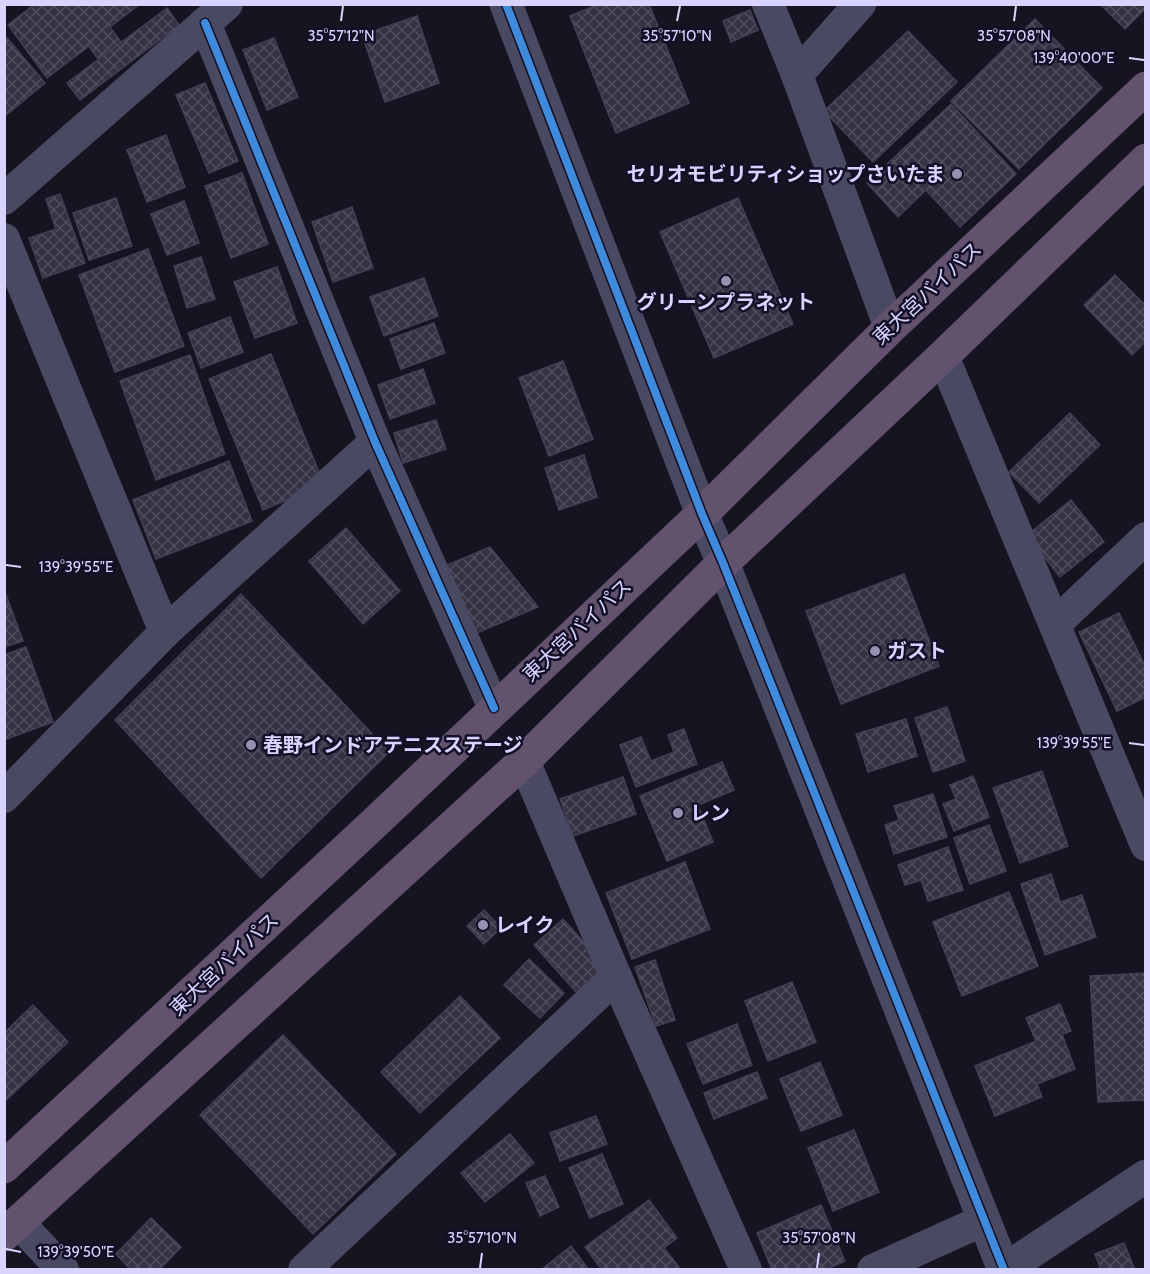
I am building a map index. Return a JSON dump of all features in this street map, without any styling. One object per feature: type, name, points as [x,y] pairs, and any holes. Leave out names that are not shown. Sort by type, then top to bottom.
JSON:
[{"type":"highway","name":"東大宮バイパス","points":[[4,1167],[702,514],[890,328],[1146,88]]},
{"type":"highway","points":[[12,1229],[524,761],[723,563],[943,356],[1146,160]]},
{"type":"street","points":[[506,4],[702,514],[1004,1269],[1146,1176]]},
{"type":"street","points":[[768,4],[797,75],[890,328]]},
{"type":"street","points":[[797,75],[860,4]]},
{"type":"street","points":[[4,199],[216,14],[375,442],[494,708]]},
{"type":"street","points":[[4,239],[165,632]]},
{"type":"street","points":[[943,356],[1146,845]]},
{"type":"street","points":[[4,797],[165,632],[375,442]]},
{"type":"street","points":[[1055,624],[1146,538]]},
{"type":"street","points":[[524,761],[616,977],[746,1269]]},
{"type":"street","points":[[304,1269],[616,977]]},
{"type":"street","points":[[873,1269],[984,1220]]},
{"type":"street","points":[[12,1229],[63,1269]]},
{"type":"building","points":[[35,4],[140,4],[110,27],[121,42],[98,59],[89,46],[47,78],[8,25]]},
{"type":"building","points":[[599,4],[649,4],[689,103],[616,133],[570,16]]},
{"type":"building","points":[[1100,4],[1146,4],[1146,8],[1125,29]]},
{"type":"building","points":[[167,8],[179,25],[80,100],[67,83]]},
{"type":"building","points":[[750,10],[758,30],[731,42],[723,21]]},
{"type":"building","points":[[417,16],[439,83],[385,102],[362,35]]},
{"type":"building","points":[[1035,19],[1102,88],[1019,169],[951,101]]},
{"type":"building","points":[[908,31],[957,82],[873,162],[824,111]]},
{"type":"building","points":[[7,38],[45,83],[4,117],[4,40]]},
{"type":"building","points":[[274,38],[298,97],[267,110],[243,50]]},
{"type":"building","points":[[205,83],[238,161],[209,173],[176,95]]},
{"type":"building","points":[[951,104],[1016,174],[960,227],[926,190],[898,217],[867,183]]},
{"type":"building","points":[[166,135],[185,187],[147,202],[127,150]]},
{"type":"building","points":[[242,173],[268,244],[231,258],[205,186]]},
{"type":"building","points":[[60,194],[85,263],[43,278],[29,238],[56,229],[46,199]]},
{"type":"building","points":[[116,198],[132,246],[89,260],[73,213]]},
{"type":"building","points":[[738,198],[793,324],[714,358],[660,232]]},
{"type":"building","points":[[184,201],[199,243],[167,255],[151,214]]},
{"type":"building","points":[[352,207],[373,268],[333,282],[312,222]]},
{"type":"building","points":[[148,249],[184,346],[115,372],[79,275]]},
{"type":"building","points":[[201,257],[215,299],[187,308],[174,266]]},
{"type":"building","points":[[277,267],[297,323],[255,338],[234,282]]},
{"type":"building","points":[[1115,275],[1146,306],[1146,341],[1132,355],[1084,305]]},
{"type":"building","points":[[424,278],[438,316],[384,336],[370,297]]},
{"type":"building","points":[[230,317],[243,352],[201,368],[188,333]]},
{"type":"building","points":[[434,323],[445,353],[401,369],[390,339]]},
{"type":"building","points":[[271,354],[324,484],[263,510],[209,379]]},
{"type":"building","points":[[190,355],[225,454],[156,480],[120,381]]},
{"type":"building","points":[[563,361],[593,439],[549,456],[519,378]]},
{"type":"building","points":[[423,369],[435,403],[390,419],[378,385]]},
{"type":"building","points":[[1070,413],[1100,445],[1039,503],[1009,472]]},
{"type":"building","points":[[436,420],[446,449],[403,463],[394,433]]},
{"type":"building","points":[[584,455],[597,497],[559,510],[545,468]]},
{"type":"building","points":[[229,461],[252,521],[156,559],[133,500]]},
{"type":"building","points":[[1071,500],[1104,542],[1060,577],[1027,535]]},
{"type":"building","points":[[346,528],[400,591],[363,624],[309,561]]},
{"type":"building","points":[[490,547],[538,607],[472,635],[443,567]]},
{"type":"building","points":[[904,574],[939,666],[841,704],[806,611]]},
{"type":"building","points":[[4,589],[23,641],[4,647]]},
{"type":"building","points":[[241,594],[389,752],[261,878],[115,720]]},
{"type":"building","points":[[1119,613],[1146,668],[1146,697],[1117,711],[1079,632]]},
{"type":"building","points":[[26,647],[53,722],[4,740],[4,655]]},
{"type":"building","points":[[947,707],[965,761],[933,772],[915,718]]},
{"type":"building","points":[[906,719],[917,756],[868,772],[856,734]]},
{"type":"building","points":[[684,729],[697,764],[636,787],[620,745],[641,737],[651,761],[674,752],[668,735]]},
{"type":"building","points":[[722,762],[734,790],[698,805],[713,842],[667,861],[640,796]]},
{"type":"building","points":[[1042,771],[1068,846],[1020,863],[993,788]]},
{"type":"building","points":[[973,776],[989,817],[954,831],[943,804],[956,799],[950,785]]},
{"type":"building","points":[[623,777],[636,814],[573,836],[560,799]]},
{"type":"building","points":[[933,794],[947,837],[894,854],[885,825],[899,820],[894,806]]},
{"type":"building","points":[[989,825],[1006,871],[970,884],[954,838]]},
{"type":"building","points":[[948,847],[963,890],[928,901],[921,880],[905,885],[898,865]]},
{"type":"building","points":[[685,862],[710,929],[632,959],[606,893]]},
{"type":"building","points":[[1051,874],[1060,902],[1082,895],[1096,937],[1045,955],[1021,884]]},
{"type":"building","points":[[1009,892],[1038,966],[962,996],[933,922]]},
{"type":"building","points":[[484,910],[501,928],[484,944],[467,926]]},
{"type":"building","points":[[563,919],[605,966],[576,992],[534,945]]},
{"type":"building","points":[[529,959],[564,993],[540,1018],[504,985]]},
{"type":"building","points":[[655,960],[675,1020],[656,1026],[635,967]]},
{"type":"building","points":[[1145,973],[1146,1100],[1098,1102],[1090,976]]},
{"type":"building","points":[[792,982],[816,1042],[768,1061],[745,1001]]},
{"type":"building","points":[[460,996],[500,1038],[420,1113],[381,1072]]},
{"type":"building","points":[[1060,1004],[1071,1031],[1062,1034],[1075,1069],[1037,1084],[1042,1097],[995,1116],[975,1066],[1036,1041],[1026,1018]]},
{"type":"building","points":[[33,1005],[68,1042],[4,1102],[4,1033]]},
{"type":"building","points":[[737,1024],[752,1065],[703,1084],[687,1044]]},
{"type":"building","points":[[283,1035],[396,1154],[313,1234],[200,1115]]},
{"type":"building","points":[[820,1062],[842,1115],[801,1131],[780,1079]]},
{"type":"building","points":[[757,1072],[767,1098],[714,1119],[704,1093]]},
{"type":"building","points":[[596,1116],[607,1144],[560,1161],[550,1133]]},
{"type":"building","points":[[854,1130],[879,1192],[833,1211],[808,1148]]},
{"type":"building","points":[[510,1134],[534,1163],[485,1202],[461,1173]]},
{"type":"building","points":[[602,1154],[623,1204],[590,1218],[569,1168]]},
{"type":"building","points":[[545,1176],[559,1207],[540,1216],[526,1183]]},
{"type":"building","points":[[649,1200],[677,1238],[664,1248],[679,1267],[675,1270],[602,1270],[585,1247]]},
{"type":"building","points":[[821,1205],[845,1261],[825,1270],[772,1270],[757,1233]]},
{"type":"building","points":[[151,1218],[181,1247],[159,1270],[131,1270],[116,1254]]},
{"type":"building","points":[[1124,1243],[1135,1270],[1101,1270],[1095,1254]]},
{"type":"building","points":[[571,1246],[589,1270],[541,1270]]},
{"type":"cycle path","points":[[506,4],[702,514],[1004,1270]]},
{"type":"cycle path","points":[[205,23],[375,442],[494,708]]},
{"type":"place","name":"セリオモビリティショップさいたま","points":[[957,174]]},
{"type":"place","name":"グリーンプラネット","points":[[726,281]]},
{"type":"place","name":"ガスト","points":[[875,651]]},
{"type":"place","name":"春野インドアテニスステージ","points":[[251,745]]},
{"type":"place","name":"レン","points":[[678,813]]},
{"type":"place","name":"レイク","points":[[483,925]]}]
